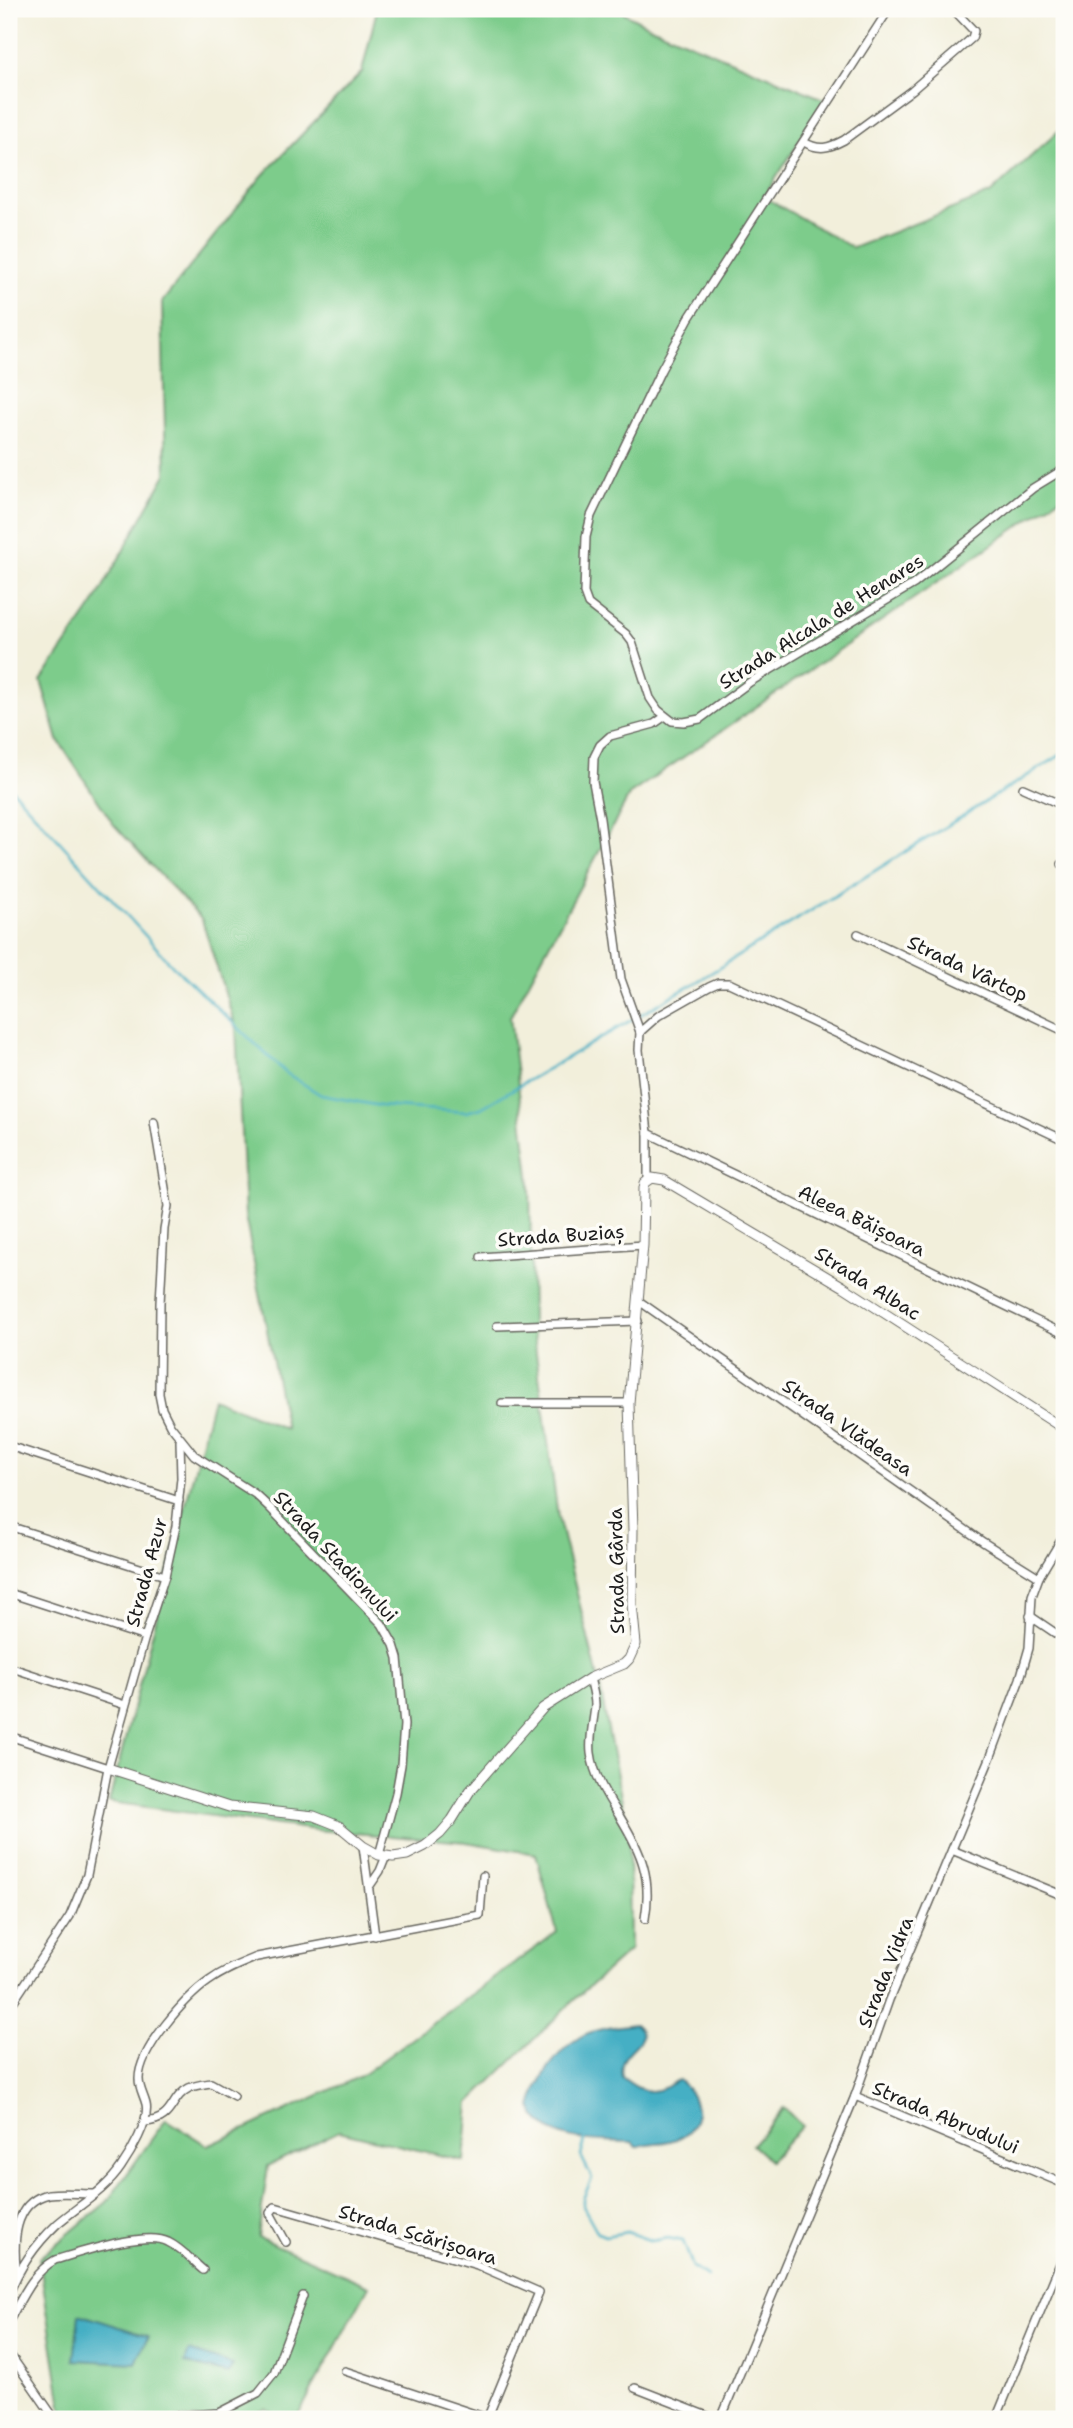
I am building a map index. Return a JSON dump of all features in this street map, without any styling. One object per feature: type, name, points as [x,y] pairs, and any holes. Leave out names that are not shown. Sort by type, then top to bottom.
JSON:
[{"type":"street","points":[[664,717],[650,698],[632,642],[626,634],[588,604],[584,593],[586,537],[591,516],[661,370],[690,318],[889,9]]},
{"type":"street","points":[[804,142],[822,148],[844,140],[912,89],[972,38],[974,31],[953,9]]},
{"type":"street","name":"Strada Alcala de Henares","points":[[664,717],[684,722],[699,719],[750,681],[914,584],[1033,488],[1064,469]]},
{"type":"street","name":"Strada Gârda","points":[[383,1856],[407,1854],[425,1846],[440,1834],[470,1791],[543,1708],[590,1678],[624,1664],[634,1653],[636,1644],[632,1604],[633,1530],[629,1403],[638,1321],[643,1196],[645,1183],[649,1180],[648,1133],[638,1029],[619,970],[593,782],[594,757],[600,744],[610,736],[654,724],[664,717]]},
{"type":"street","points":[[1023,788],[1064,806]]},
{"type":"street","name":"Strada Vârtop","points":[[858,934],[1064,1031]]},
{"type":"street","points":[[638,1029],[709,987],[718,983],[729,983],[1064,1140]]},
{"type":"street","points":[[154,1122],[168,1206],[159,1303],[159,1394],[162,1409],[180,1440]]},
{"type":"street","name":"Aleea Băișoara","points":[[648,1133],[1064,1334]]},
{"type":"street","name":"Strada Albac","points":[[649,1180],[664,1180],[844,1287],[1064,1429]]},
{"type":"street","name":"Strada Buziaș","points":[[481,1257],[643,1245]]},
{"type":"street","name":"Strada Vlădeasa","points":[[639,1301],[983,1542],[1039,1577]]},
{"type":"street","points":[[497,1326],[638,1321]]},
{"type":"street","points":[[502,1403],[629,1403]]},
{"type":"street","name":"Strada Azur","points":[[9,2008],[79,1898],[87,1875],[108,1768],[165,1576],[179,1501],[180,1440]]},
{"type":"street","name":"Strada Stadionului","points":[[180,1440],[194,1455],[255,1494],[271,1508],[389,1634],[398,1658],[404,1725],[401,1765],[380,1871],[369,1887]]},
{"type":"street","points":[[9,1446],[179,1501]]},
{"type":"street","points":[[9,1526],[165,1576]]},
{"type":"street","name":"Strada Vidra","points":[[721,2419],[855,2095],[890,2000],[1020,1679],[1028,1648],[1032,1596],[1039,1577],[1064,1535]]},
{"type":"street","points":[[9,1593],[145,1637]]},
{"type":"street","points":[[1030,1616],[1064,1639]]},
{"type":"street","points":[[9,1667],[125,1705]]},
{"type":"street","points":[[590,1678],[595,1701],[590,1737],[591,1755],[607,1797],[640,1855],[649,1895],[645,1919]]},
{"type":"street","points":[[9,1736],[229,1807],[314,1816],[339,1826],[363,1846],[383,1856]]},
{"type":"street","points":[[363,1846],[375,1936]]},
{"type":"street","points":[[952,1850],[1064,1896]]},
{"type":"street","points":[[9,2294],[17,2274],[56,2225],[109,2182],[121,2167],[145,2122],[146,2106],[139,2079],[141,2068],[161,2031],[194,1993],[230,1968],[257,1957],[480,1915],[484,1876]]},
{"type":"street","points":[[145,2122],[163,2118],[188,2088],[211,2083],[234,2096]]},
{"type":"street","name":"Strada Abrudului","points":[[855,2095],[1064,2184]]},
{"type":"street","points":[[17,2274],[13,2247],[17,2223],[27,2207],[49,2194],[94,2194]]},
{"type":"street","name":"Strada Scărișoara","points":[[286,2242],[270,2213],[275,2207],[477,2265],[539,2292],[487,2419]]},
{"type":"street","points":[[9,2321],[37,2272],[47,2264],[117,2243],[155,2239],[166,2241],[203,2270]]},
{"type":"street","points":[[996,2419],[1064,2254]]},
{"type":"street","points":[[163,2419],[219,2413],[258,2393],[274,2373],[303,2296]]},
{"type":"street","points":[[9,2353],[10,2363],[55,2419]]},
{"type":"street","points":[[345,2371],[487,2419]]},
{"type":"street","points":[[635,2388],[715,2419]]},
{"type":"green space","points":[[377,9],[617,9],[651,27],[826,100],[764,197],[853,248],[990,194],[1064,126],[1064,495],[630,794],[510,1017],[530,1184],[532,1323],[558,1517],[599,1682],[629,1838],[630,1950],[574,2000],[469,2103],[464,2161],[339,2131],[268,2166],[258,2237],[369,2286],[296,2419],[281,2419],[266,2409],[237,2419],[84,2419],[63,2413],[39,2258],[107,2202],[166,2119],[208,2146],[361,2076],[557,1932],[536,1854],[466,1842],[316,1830],[109,1802],[213,1398],[286,1429],[245,1216],[236,1028],[202,920],[114,825],[58,740],[41,681],[93,605],[166,474],[162,302],[262,176],[362,72]]},
{"type":"green space","points":[[784,2108],[802,2126],[770,2161],[752,2145]]},
{"type":"water","points":[[634,2024],[642,2036],[624,2058],[622,2077],[647,2091],[658,2090],[679,2080],[687,2088],[695,2106],[694,2123],[689,2130],[670,2141],[637,2147],[632,2142],[575,2138],[549,2129],[531,2107],[543,2077],[555,2059],[571,2043],[586,2034]]},
{"type":"water","points":[[79,2314],[148,2336],[136,2363],[74,2360]]},
{"type":"water","points":[[189,2351],[233,2365],[228,2374],[185,2363]]},
{"type":"waterway","points":[[9,786],[173,966],[286,1073],[321,1095],[380,1106],[466,1112],[481,1108],[698,981],[1064,753]]},
{"type":"waterway","points":[[585,2140],[581,2156],[592,2178],[583,2199],[583,2206],[598,2233],[605,2236],[627,2232],[652,2241],[668,2238],[683,2241],[693,2267],[707,2277]]}]
